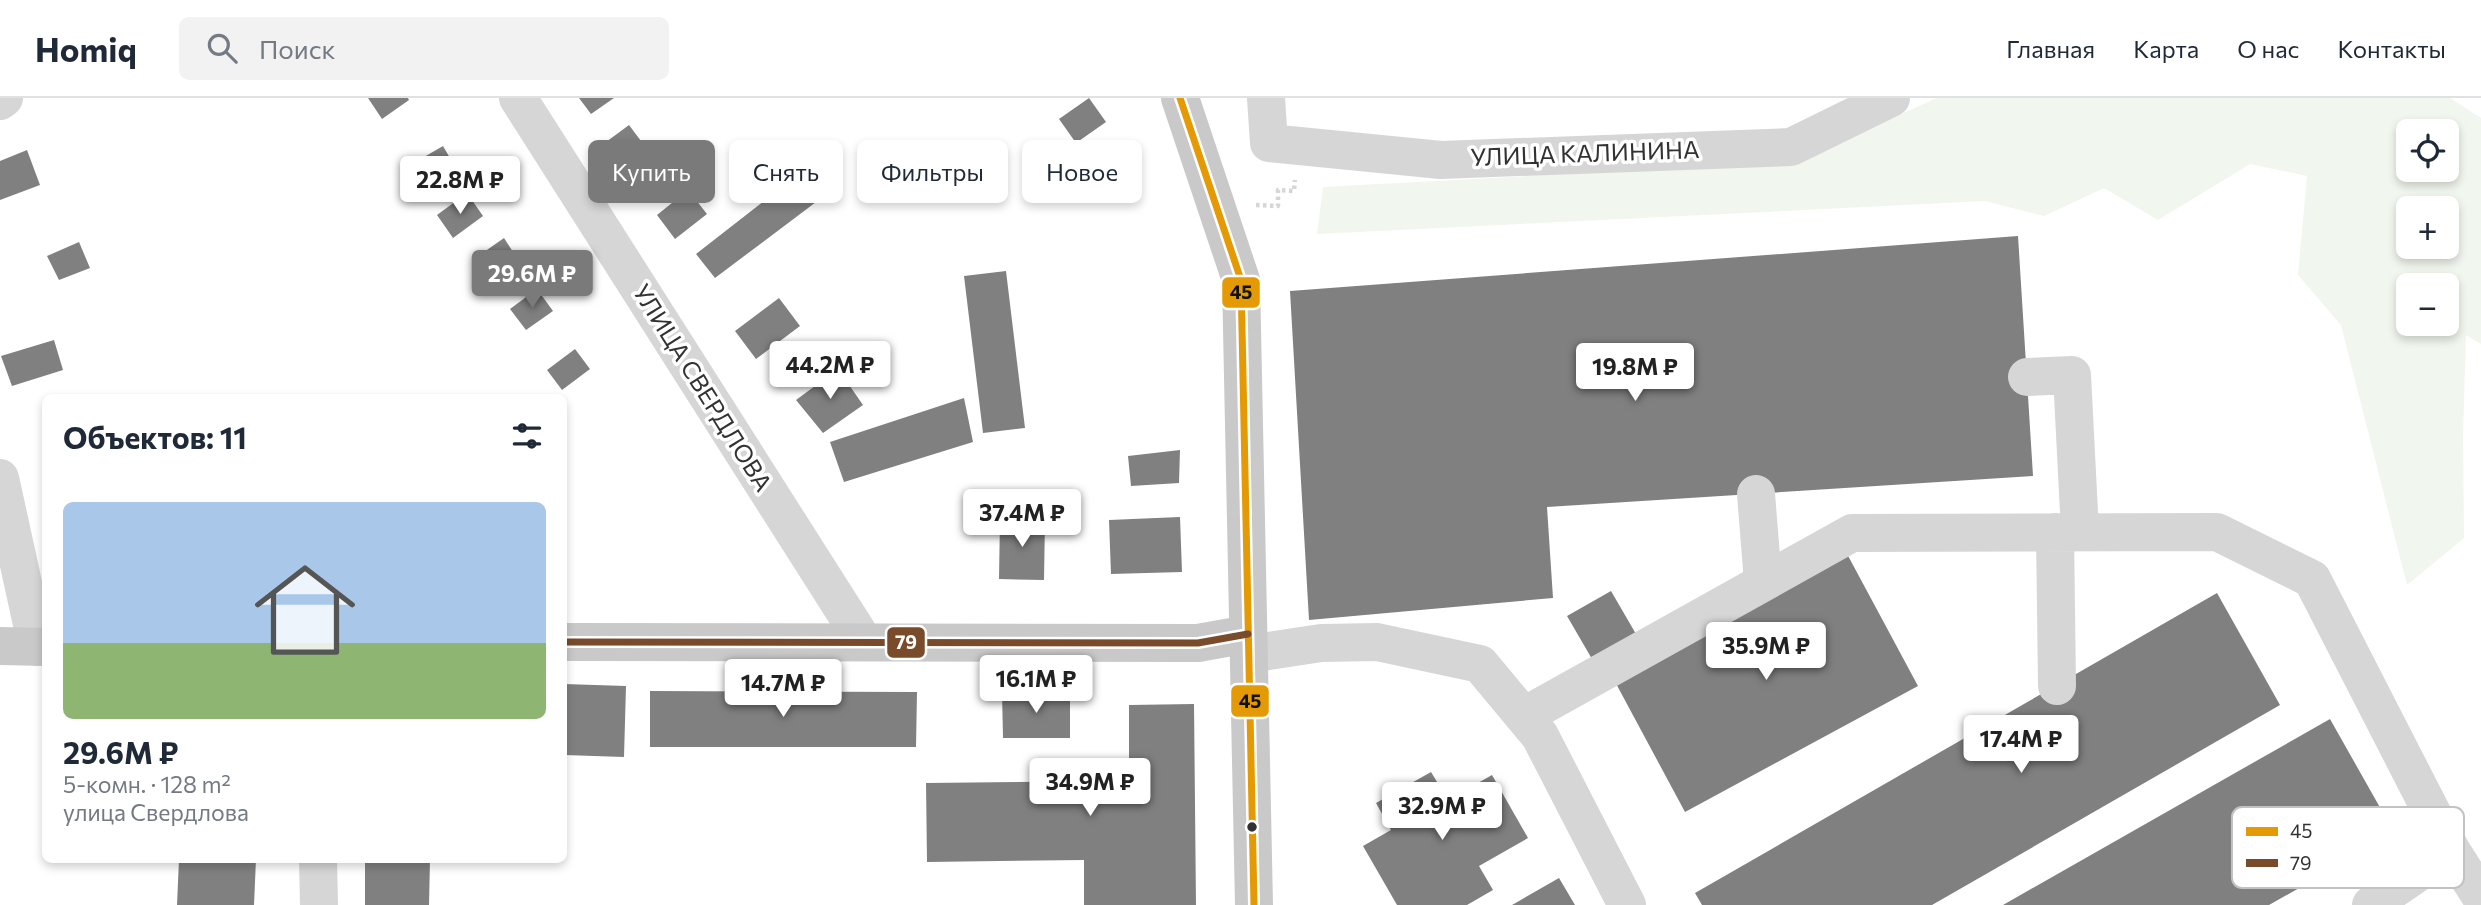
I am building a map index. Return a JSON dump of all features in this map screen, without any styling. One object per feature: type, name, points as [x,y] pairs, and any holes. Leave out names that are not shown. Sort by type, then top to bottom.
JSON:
[{"type":"main road","points":[[1180,98],[1241,280],[1254,905]]},
{"type":"main road","points":[[567,642],[1248,644]]},
{"type":"street","points":[[0,101],[4,98]]},
{"type":"street","name":"УЛИЦА СВЕРДЛОВА","points":[[518,98],[864,642]]},
{"type":"street","name":"УЛИЦА КАЛИНИНА","points":[[1266,98],[1269,143],[1441,159],[1791,147],[1891,98]]},
{"type":"street","points":[[2027,377],[2072,374],[2067,532],[2057,686]]},
{"type":"street","points":[[0,478],[28,646]]},
{"type":"street","points":[[1756,494],[1763,582]]},
{"type":"street","points":[[1524,716],[1852,533],[2217,532],[2312,579],[2429,807]]},
{"type":"street","points":[[1248,644],[1377,642],[1480,664],[1540,736],[1627,905]]},
{"type":"street","points":[[318,863],[318,905]]},
{"type":"street","points":[[2464,870],[2481,897]]},
{"type":"street","points":[[2371,905],[2396,888]]},
{"type":"shaded area","points":[[1937,98],[2450,98],[2481,118],[2481,344],[2466,335],[2464,538],[2407,585],[2341,325],[2298,275],[2307,176],[2250,164],[2158,220],[2104,188],[2044,216],[1985,201],[1317,234],[1323,187],[1794,162]]},
{"type":"building","points":[[368,98],[408,98],[409,100],[382,119]]},
{"type":"building","points":[[579,98],[614,98],[591,114]]},
{"type":"building","points":[[1089,98],[1106,122],[1080,140],[1074,140],[1059,119]]},
{"type":"building","points":[[629,125],[640,140],[609,140]]},
{"type":"building","points":[[443,146],[454,165],[422,183],[412,164]]},
{"type":"building","points":[[27,150],[40,185],[0,200],[0,161]]},
{"type":"building","points":[[467,193],[483,216],[453,238],[437,215]]},
{"type":"building","points":[[672,203],[698,203],[707,214],[675,239],[657,215]]},
{"type":"building","points":[[762,203],[815,203],[715,278],[696,254]]},
{"type":"building","points":[[2018,236],[2033,476],[1547,507],[1553,598],[1309,620],[1290,291]]},
{"type":"building","points":[[504,238],[519,261],[489,281],[474,259]]},
{"type":"building","points":[[79,242],[90,268],[59,280],[47,256]]},
{"type":"building","points":[[1006,271],[1025,428],[983,433],[964,276]]},
{"type":"building","points":[[537,289],[553,311],[526,330],[510,309]]},
{"type":"building","points":[[779,298],[800,326],[756,359],[735,331]]},
{"type":"building","points":[[54,340],[63,370],[12,386],[1,356]]},
{"type":"building","points":[[575,349],[590,369],[562,390],[547,370]]},
{"type":"building","points":[[838,369],[863,405],[823,433],[796,400]]},
{"type":"building","points":[[964,398],[973,442],[844,482],[830,442]]},
{"type":"building","points":[[1180,450],[1179,483],[1131,486],[1128,456]]},
{"type":"building","points":[[1180,517],[1182,572],[1111,574],[1109,520]]},
{"type":"building","points":[[1000,518],[1045,519],[1044,580],[999,579]]},
{"type":"building","points":[[1846,552],[1918,686],[1685,812],[1613,678]]},
{"type":"building","points":[[1611,591],[1636,634],[1592,659],[1567,616]]},
{"type":"building","points":[[2217,593],[2280,705],[1932,905],[1702,905],[1695,893]]},
{"type":"building","points":[[567,684],[626,686],[624,757],[567,755]]},
{"type":"building","points":[[650,691],[917,692],[916,747],[650,747]]},
{"type":"building","points":[[1002,692],[1070,692],[1070,738],[1003,738]]},
{"type":"building","points":[[1194,704],[1196,905],[1084,905],[1084,860],[927,862],[926,783],[1129,781],[1129,705]]},
{"type":"building","points":[[2330,719],[2380,807],[2232,807],[2232,888],[2299,888],[2269,905],[2003,905]]},
{"type":"building","points":[[1431,772],[1448,800],[1492,775],[1528,838],[1479,866],[1493,890],[1467,905],[1397,905],[1363,846],[1391,830],[1376,803]]},
{"type":"building","points":[[179,863],[256,863],[254,905],[177,905]]},
{"type":"building","points":[[365,863],[430,863],[429,905],[365,905]]},
{"type":"building","points":[[1559,878],[1575,905],[1512,905]]},
{"type":"transit line","name":"45","points":[[1180,98],[1241,280],[1254,905]]},
{"type":"transit line","name":"79","points":[[567,642],[1198,643],[1248,634]]}]
